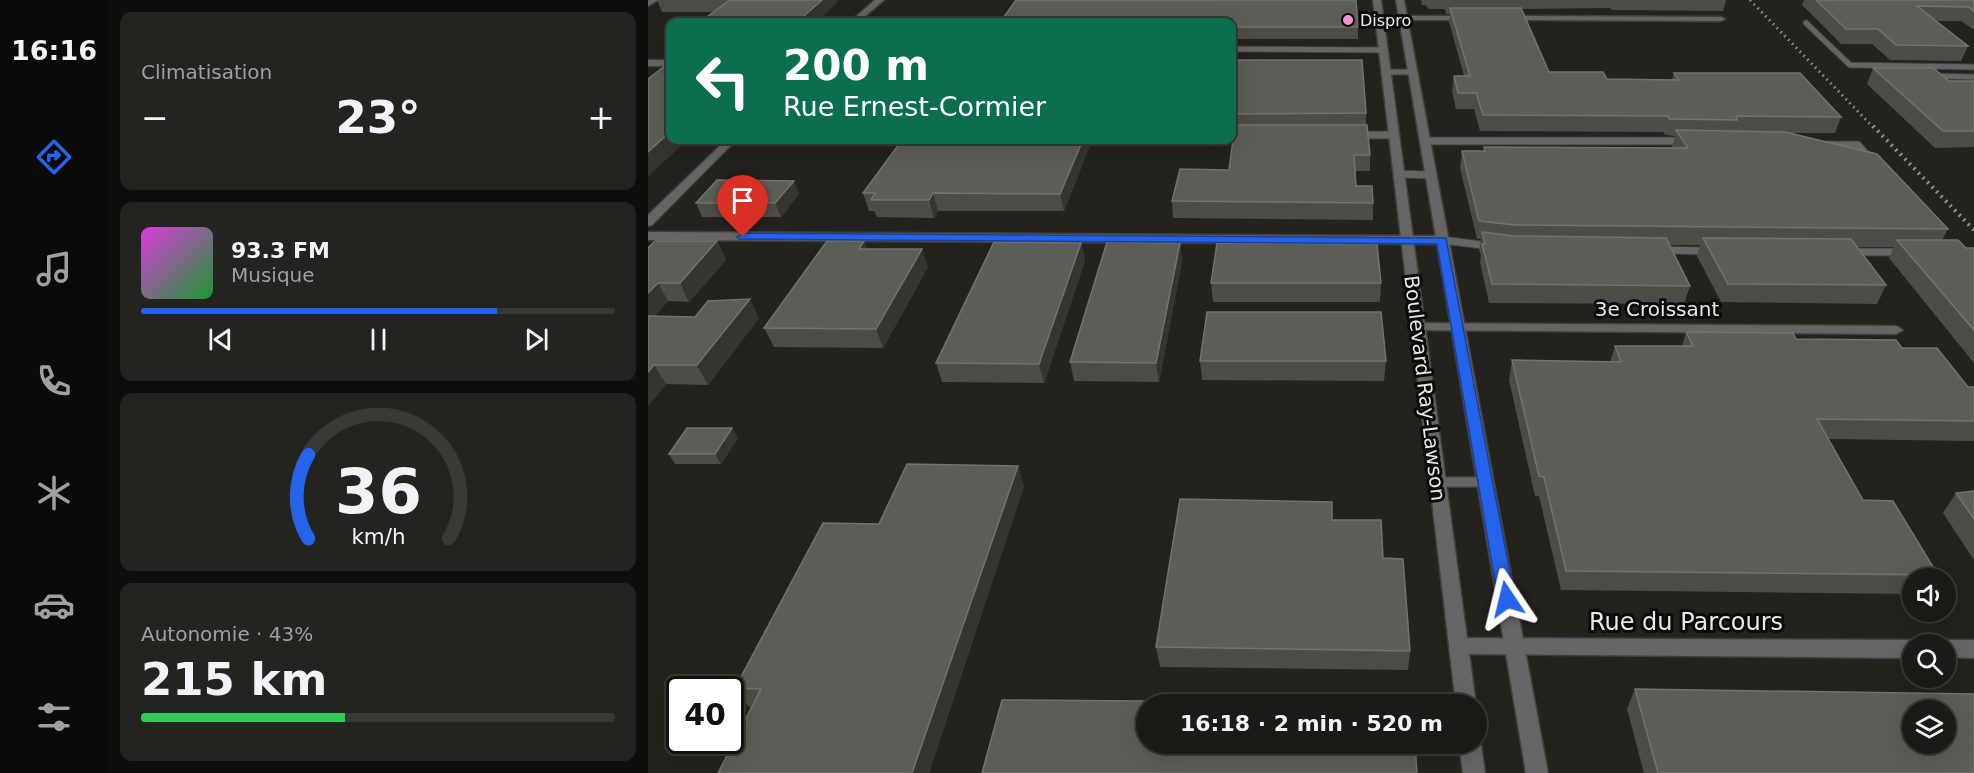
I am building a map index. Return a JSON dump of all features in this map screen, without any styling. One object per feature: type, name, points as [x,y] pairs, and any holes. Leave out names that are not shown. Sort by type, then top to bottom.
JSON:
[{"type":"street","points":[[648,4],[654,0]]},
{"type":"street","points":[[859,18],[880,0]]},
{"type":"street","name":"Boulevard Ray-Lawson","points":[[1377,0],[1465,694]]},
{"type":"street","name":"Boulevard Ray-Lawson","points":[[1400,0],[1536,773]]},
{"type":"street","points":[[1380,18],[1486,18]]},
{"type":"street","points":[[1498,18],[1721,19]]},
{"type":"street","points":[[648,63],[666,63]]},
{"type":"street","points":[[648,222],[727,144]]},
{"type":"street","points":[[648,236],[1442,240]]},
{"type":"street","name":"3e Croissant","points":[[1418,327],[1896,330]]},
{"type":"street","name":"Rue du Parcours","points":[[1458,646],[1902,649]]},
{"type":"street","points":[[1956,649],[1974,649]]},
{"type":"street","points":[[1471,754],[1474,773]]},
{"type":"lane","points":[[1806,23],[1850,64],[1974,67]]},
{"type":"lane","points":[[1236,49],[1383,50]]},
{"type":"lane","points":[[1386,72],[1413,72]]},
{"type":"lane","points":[[1928,76],[1974,77]]},
{"type":"lane","points":[[1351,135],[1393,135]]},
{"type":"lane","points":[[1513,140],[1517,149]]},
{"type":"lane","points":[[1426,141],[1691,142]]},
{"type":"lane","points":[[1487,141],[1490,149]]},
{"type":"lane","points":[[1822,145],[1858,145],[1873,163]]},
{"type":"lane","points":[[1398,174],[1431,175]]},
{"type":"lane","points":[[1442,240],[1500,248]]},
{"type":"lane","points":[[1655,250],[1714,251]]},
{"type":"lane","points":[[1845,252],[1917,252]]},
{"type":"lane","points":[[1437,482],[1486,482]]},
{"type":"building","points":[[730,0],[822,0],[802,18],[705,18]]},
{"type":"building","points":[[1016,0],[1356,0],[1358,27],[1236,27],[1236,18],[1003,18]]},
{"type":"building","points":[[1816,0],[1974,0],[1974,11],[1968,7],[1917,6],[1968,46],[1896,45],[1878,29],[1846,29]]},
{"type":"building","points":[[1450,8],[1521,8],[1549,72],[1603,72],[1607,79],[1679,80],[1674,73],[1800,73],[1841,117],[1737,116],[1737,120],[1669,119],[1668,116],[1483,115],[1476,93],[1458,93],[1454,76],[1470,76]]},
{"type":"building","points":[[1236,60],[1362,60],[1366,113],[1236,114]]},
{"type":"building","points":[[666,65],[666,136],[648,152],[648,79]]},
{"type":"building","points":[[1873,68],[1933,68],[1949,81],[1974,81],[1974,131],[1943,131]]},
{"type":"building","points":[[1236,125],[1367,125],[1370,155],[1354,155],[1356,186],[1372,186],[1373,203],[1172,201],[1180,169],[1229,170],[1232,144],[1236,144]]},
{"type":"building","points":[[1676,130],[1785,132],[1877,154],[1948,229],[1515,225],[1479,221],[1462,151],[1485,151],[1484,147],[1688,148]]},
{"type":"building","points":[[899,144],[1081,144],[1060,194],[933,193],[929,200],[871,200],[875,193],[863,193]]},
{"type":"building","points":[[717,180],[794,181],[775,203],[696,203]]},
{"type":"building","points":[[1482,232],[1515,236],[1666,238],[1690,286],[1492,284],[1482,244],[1485,244]]},
{"type":"building","points":[[1703,238],[1851,239],[1886,285],[1728,284]]},
{"type":"building","points":[[1897,240],[1958,240],[1966,248],[1974,248],[1974,330]]},
{"type":"building","points":[[655,241],[717,241],[680,283],[658,283],[648,293],[648,248]]},
{"type":"building","points":[[827,241],[864,241],[859,249],[922,249],[876,329],[764,328]]},
{"type":"building","points":[[994,242],[1081,243],[1039,364],[936,363]]},
{"type":"building","points":[[1107,242],[1180,243],[1156,363],[1070,362]]},
{"type":"building","points":[[1217,243],[1377,244],[1381,283],[1211,283]]},
{"type":"building","points":[[750,299],[697,365],[654,365],[648,372],[648,316],[695,317],[708,301]]},
{"type":"building","points":[[1207,312],[1381,312],[1386,361],[1200,361]]},
{"type":"building","points":[[1686,332],[1793,333],[1796,339],[1896,340],[1902,348],[1937,348],[1968,387],[1974,387],[1974,421],[1817,419],[1863,500],[1893,501],[1934,568],[1902,568],[1902,575],[1566,571],[1544,477],[1539,476],[1512,360],[1621,362],[1615,346],[1693,346]]},
{"type":"building","points":[[687,428],[732,428],[715,454],[669,454]]},
{"type":"building","points":[[907,464],[1018,466],[912,773],[718,773],[728,754],[744,754],[744,722],[761,689],[744,688],[744,676],[741,676],[823,523],[879,524]]},
{"type":"building","points":[[1974,491],[1974,519],[1956,493]]},
{"type":"building","points":[[1180,499],[1332,502],[1332,520],[1381,520],[1383,558],[1403,559],[1410,651],[1156,647]]},
{"type":"building","points":[[1635,689],[1974,694],[1974,773],[1658,773]]},
{"type":"building","points":[[1002,700],[1136,701],[1136,754],[1416,754],[1417,773],[982,773]]},
{"type":"railway","points":[[1750,0],[1874,128]]},
{"type":"railway","points":[[1873,126],[1974,230]]},
{"type":"place","name":"Dispro","points":[[1348,20]]},
{"type":"route","points":[[743,237],[1442,240],[1507,599]]}]
